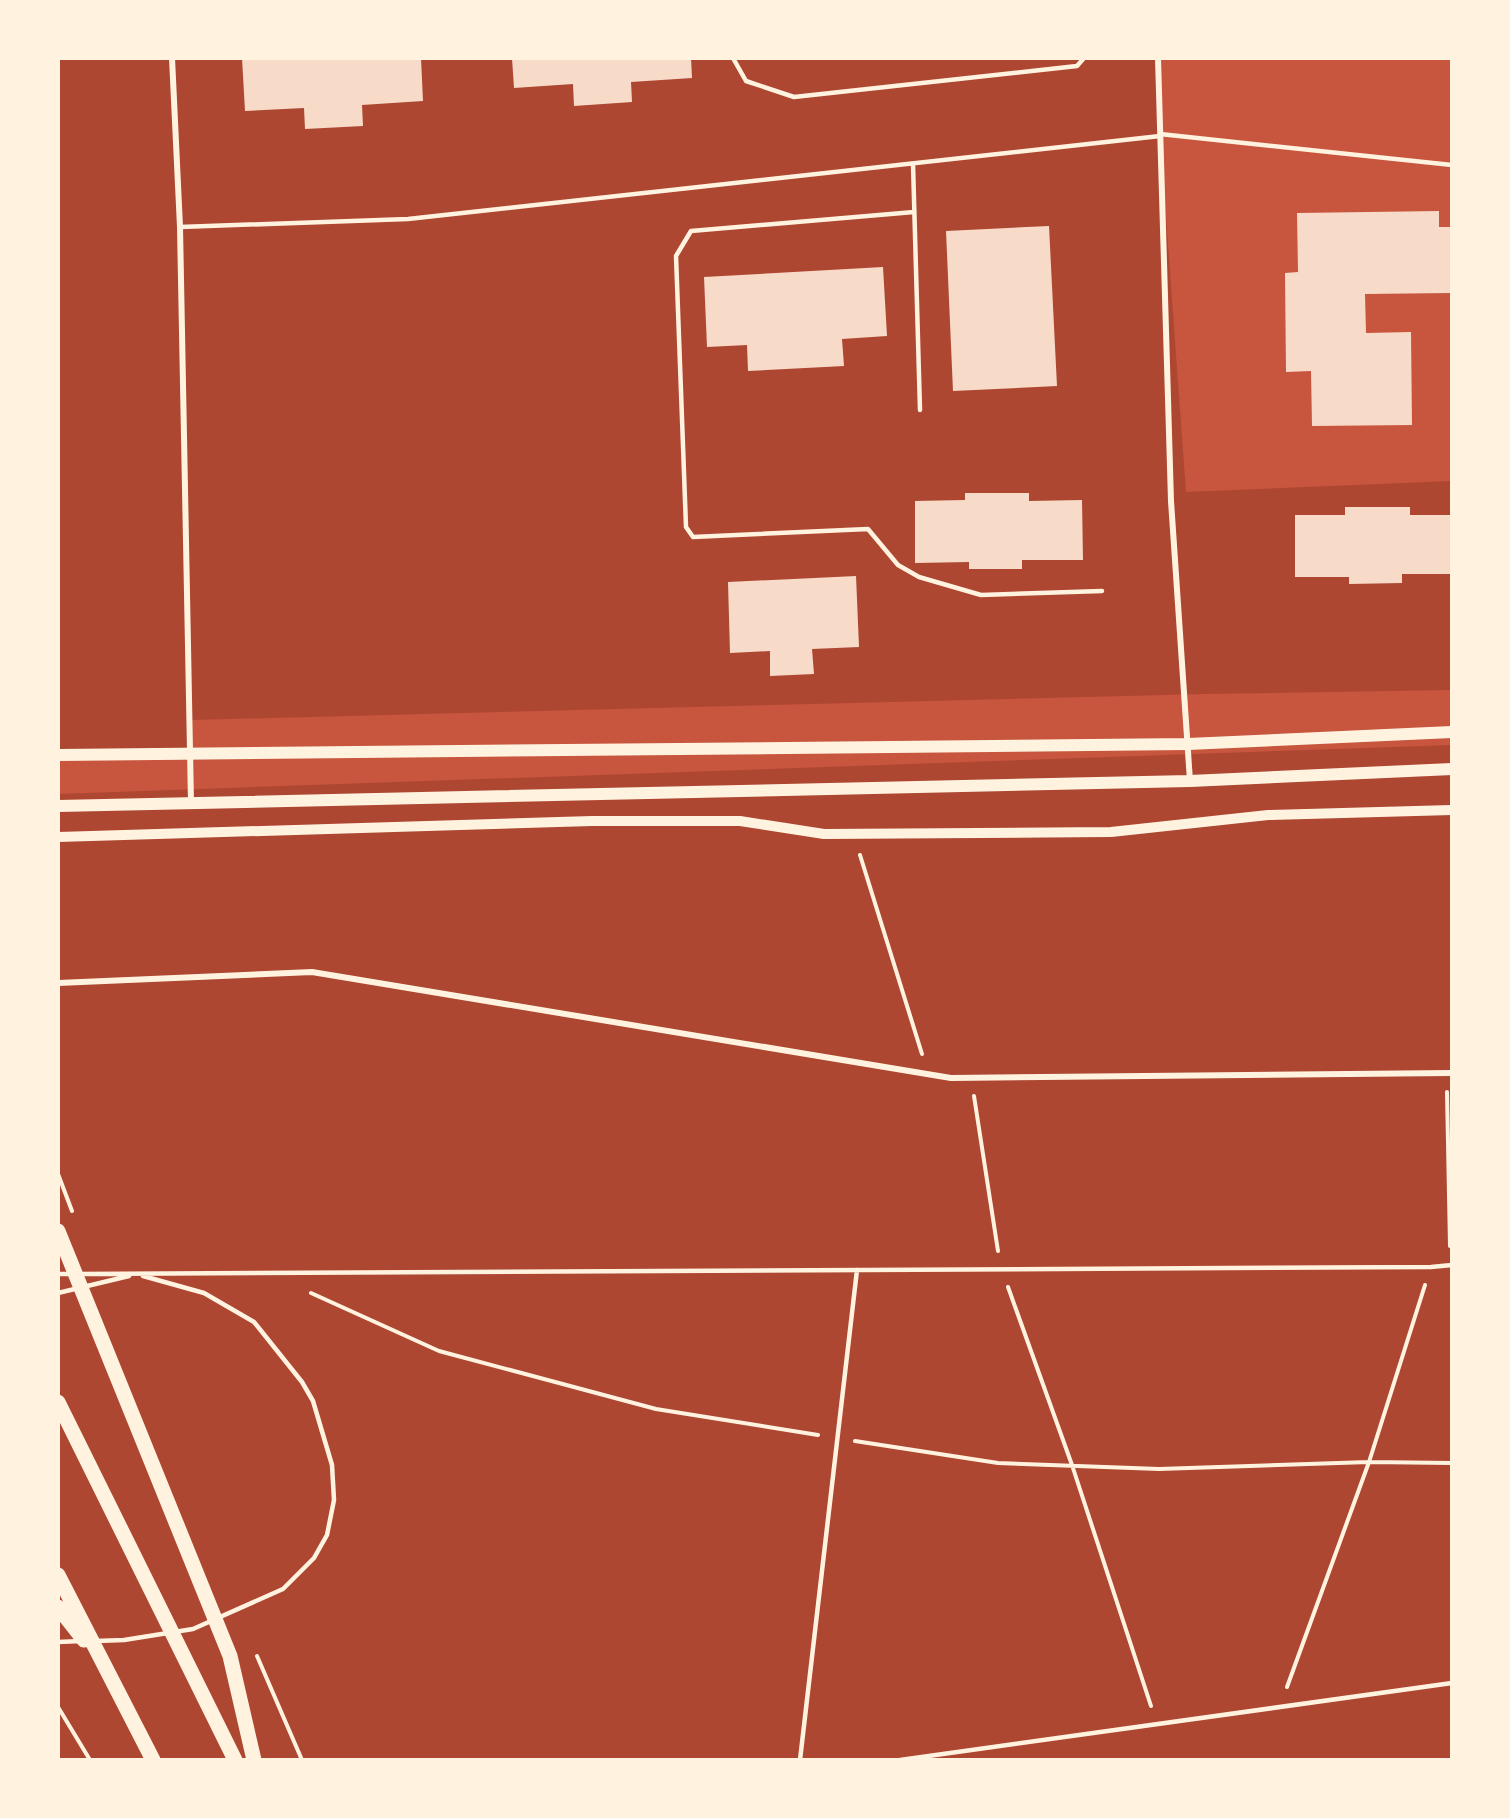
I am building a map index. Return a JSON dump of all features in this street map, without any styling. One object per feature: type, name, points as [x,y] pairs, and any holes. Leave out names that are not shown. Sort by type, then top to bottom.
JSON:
[{"type":"main road","points":[[58,755],[1188,744],[1452,732]]},
{"type":"main road","points":[[58,806],[1190,781],[1452,769]]},
{"type":"main road","points":[[58,1231],[230,1656],[254,1760]]},
{"type":"main road","points":[[58,1402],[235,1760]]},
{"type":"main road","points":[[58,1575],[153,1760]]},
{"type":"main road","points":[[58,1607],[108,1671]]},
{"type":"street","points":[[172,58],[180,227],[191,803]]},
{"type":"street","points":[[1158,58],[1171,501],[1190,781]]},
{"type":"street","points":[[58,837],[592,821],[740,821],[824,834],[1111,832],[1269,815],[1452,810]]},
{"type":"street","points":[[58,983],[312,972],[929,1074],[972,1078],[1449,1073]]},
{"type":"lane","points":[[733,58],[746,81],[794,97],[1077,66],[1084,58]]},
{"type":"lane","points":[[180,227],[408,219],[1160,135],[1452,165]]},
{"type":"lane","points":[[913,164],[921,410]]},
{"type":"lane","points":[[915,212],[691,231],[676,256],[686,527],[693,537],[868,530],[898,565],[919,577],[981,595],[1102,591]]},
{"type":"lane","points":[[58,1274],[1001,1270],[1451,1265]]},
{"type":"lane","points":[[800,1760],[857,1270]]},
{"type":"lane","points":[[58,1293],[137,1274],[204,1293],[254,1322],[302,1382],[313,1401],[332,1465],[334,1500],[327,1535],[314,1558],[283,1589],[193,1629],[124,1640],[58,1642]]},
{"type":"lane","points":[[900,1760],[1452,1683]]},
{"type":"path","points":[[853,834],[929,1074]]},
{"type":"path","points":[[1449,1073],[1451,1265]]},
{"type":"path","points":[[972,1078],[1001,1270],[1072,1465],[1157,1724]]},
{"type":"path","points":[[1280,1707],[1369,1462],[1431,1267]]},
{"type":"path","points":[[58,1707],[90,1760]]},
{"type":"shaded area","points":[[58,59],[1158,59],[1160,134],[1186,492],[1451,481],[1451,690],[1204,694],[191,720],[191,753],[59,755]]},
{"type":"shaded area","points":[[1451,745],[1451,1759],[59,1759],[58,794]]},
{"type":"building","points":[[242,58],[421,58],[423,101],[362,105],[363,126],[305,129],[304,108],[245,111]]},
{"type":"building","points":[[512,58],[691,58],[692,78],[631,82],[632,102],[574,106],[573,84],[514,88]]},
{"type":"building","points":[[1439,211],[1439,227],[1452,227],[1452,293],[1365,294],[1366,333],[1411,332],[1412,425],[1312,426],[1311,371],[1286,372],[1285,273],[1298,272],[1297,213]]},
{"type":"building","points":[[1049,226],[1057,386],[953,391],[946,231]]},
{"type":"building","points":[[883,267],[887,336],[842,339],[844,366],[748,371],[747,345],[707,347],[704,277]]},
{"type":"building","points":[[965,493],[1029,493],[1029,501],[1082,500],[1083,560],[1022,560],[1022,569],[969,569],[969,562],[915,563],[915,501],[965,500]]},
{"type":"building","points":[[1345,507],[1410,507],[1410,515],[1452,515],[1452,574],[1402,574],[1402,583],[1349,584],[1349,577],[1295,577],[1295,515],[1345,515]]},
{"type":"building","points":[[856,576],[859,647],[812,649],[814,674],[770,676],[770,651],[730,653],[728,582]]}]
